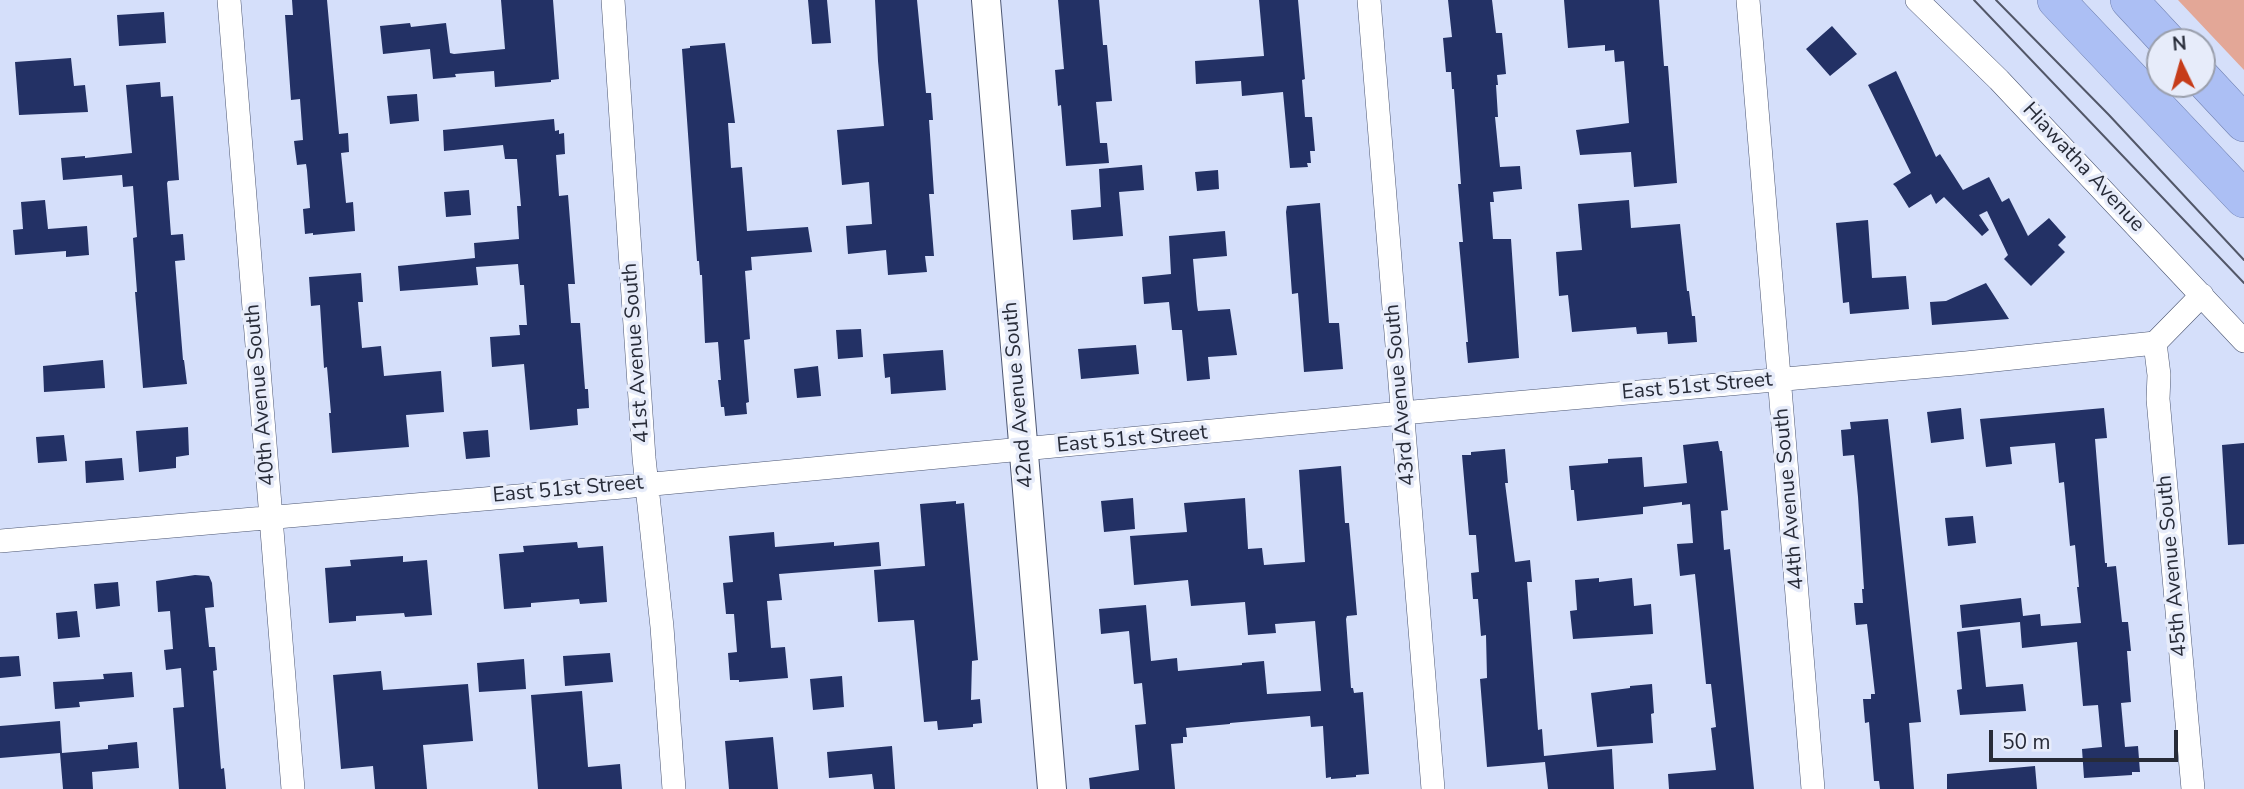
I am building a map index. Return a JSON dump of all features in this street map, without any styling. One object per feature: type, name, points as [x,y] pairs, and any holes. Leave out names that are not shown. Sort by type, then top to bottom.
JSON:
[{"type":"highway","points":[[2056,0],[2244,199]]},
{"type":"highway","points":[[2129,0],[2155,28]]},
{"type":"highway","points":[[2216,93],[2244,123]]},
{"type":"street","name":"40th Avenue South","points":[[229,0],[293,789]]},
{"type":"street","name":"41st Avenue South","points":[[612,0],[647,484],[662,627],[674,789]]},
{"type":"street","name":"42nd Avenue South","points":[[986,0],[1052,789]]},
{"type":"street","name":"43rd Avenue South","points":[[1369,0],[1433,789]]},
{"type":"street","name":"44th Avenue South","points":[[1748,0],[1813,789]]},
{"type":"street","name":"Hiawatha Avenue","points":[[1917,0],[1999,80],[2244,341]]},
{"type":"street","points":[[2155,343],[2202,295]]},
{"type":"street","name":"East 51st Street","points":[[0,541],[1966,363],[2155,343]]},
{"type":"street","name":"45th Avenue South","points":[[2155,343],[2193,789]]},
{"type":"shaded area","points":[[2178,0],[2244,0],[2244,70],[2216,40],[2216,28],[2204,28]]},
{"type":"building","points":[[292,0],[327,0],[339,134],[348,133],[349,152],[341,153],[346,203],[353,202],[355,231],[305,234],[303,209],[310,208],[307,170],[306,164],[297,165],[294,141],[303,140],[300,99],[291,100],[285,15],[293,15]]},
{"type":"building","points":[[501,0],[553,0],[559,79],[495,87],[494,71],[433,79],[430,49],[383,54],[380,26],[410,23],[411,27],[446,23],[450,53],[505,49]]},
{"type":"building","points":[[808,0],[827,0],[831,43],[812,44]]},
{"type":"building","points":[[875,0],[917,0],[926,93],[931,93],[933,120],[929,120],[934,194],[929,194],[934,256],[925,256],[927,272],[888,275],[886,250],[848,254],[846,226],[872,224],[869,182],[842,185],[837,130],[884,126]]},
{"type":"building","points":[[1058,0],[1099,0],[1103,45],[1107,45],[1112,101],[1096,102],[1100,143],[1107,143],[1109,163],[1066,166],[1055,70],[1064,69]]},
{"type":"building","points":[[1259,0],[1298,0],[1305,79],[1302,80],[1305,117],[1312,117],[1315,151],[1310,151],[1311,163],[1307,163],[1308,167],[1290,168],[1283,92],[1242,96],[1241,81],[1196,84],[1195,61],[1264,56]]},
{"type":"building","points":[[1448,0],[1492,0],[1496,33],[1502,33],[1506,74],[1497,75],[1498,117],[1495,117],[1500,167],[1520,166],[1522,189],[1493,192],[1494,202],[1490,202],[1493,239],[1511,239],[1519,358],[1468,363],[1459,242],[1463,242],[1454,89],[1451,72],[1446,72],[1443,38],[1452,37]]},
{"type":"building","points":[[1564,0],[1659,0],[1664,66],[1668,66],[1677,183],[1634,187],[1631,152],[1580,155],[1576,130],[1629,123],[1624,61],[1615,62],[1614,50],[1605,51],[1605,45],[1568,48]]},
{"type":"building","points":[[164,12],[166,43],[119,46],[117,15]]},
{"type":"building","points":[[1832,26],[1857,54],[1830,76],[1806,49]]},
{"type":"building","points":[[725,43],[735,123],[728,123],[731,168],[742,167],[747,231],[808,227],[812,252],[751,257],[752,270],[745,271],[750,339],[744,340],[749,402],[746,403],[747,414],[725,416],[724,407],[721,407],[718,380],[721,380],[718,342],[705,343],[702,275],[697,261],[682,49]]},
{"type":"building","points":[[71,58],[74,86],[85,85],[88,112],[19,115],[15,62]]},
{"type":"building","points":[[1896,71],[1936,157],[1940,154],[1963,190],[1989,177],[2002,202],[2009,198],[2028,236],[2049,218],[2066,237],[2058,245],[2065,252],[2031,286],[2004,259],[2008,255],[1987,211],[1979,215],[1989,230],[1982,236],[1944,197],[1936,204],[1931,194],[1909,208],[1893,184],[1911,173],[1868,85]]},
{"type":"building","points":[[160,82],[161,97],[173,96],[179,180],[167,183],[171,235],[183,234],[185,260],[175,261],[187,384],[143,388],[135,292],[133,238],[137,237],[133,186],[123,187],[122,175],[63,180],[61,158],[132,153],[126,85]]},
{"type":"building","points":[[417,94],[419,121],[390,124],[387,96]]},
{"type":"building","points":[[554,119],[555,131],[564,133],[565,154],[556,155],[559,196],[568,195],[575,284],[568,284],[571,323],[580,323],[589,408],[577,409],[578,425],[530,430],[524,364],[492,367],[490,337],[520,335],[519,325],[527,325],[524,285],[520,285],[518,264],[476,267],[478,285],[400,291],[398,266],[475,258],[474,243],[519,239],[517,206],[521,206],[517,159],[505,159],[503,145],[444,151],[443,130]]},
{"type":"building","points":[[1142,165],[1144,190],[1119,192],[1123,236],[1073,240],[1071,210],[1101,207],[1099,169]]},
{"type":"building","points":[[1218,170],[1219,189],[1197,191],[1195,172]]},
{"type":"building","points":[[469,190],[471,215],[446,217],[444,192]]},
{"type":"building","points":[[45,200],[48,229],[87,226],[89,255],[66,257],[66,251],[15,255],[13,230],[23,229],[21,202]]},
{"type":"building","points":[[1629,200],[1631,228],[1680,224],[1687,291],[1692,316],[1695,316],[1697,342],[1668,344],[1667,332],[1637,334],[1636,327],[1572,332],[1568,295],[1559,296],[1556,252],[1582,250],[1578,204]]},
{"type":"building","points":[[1320,203],[1329,323],[1339,323],[1343,369],[1304,372],[1298,293],[1292,294],[1286,212],[1287,206]]},
{"type":"building","points":[[1868,220],[1872,278],[1906,276],[1909,309],[1850,314],[1849,302],[1843,303],[1836,223]]},
{"type":"building","points":[[1225,231],[1227,256],[1193,259],[1197,305],[1198,311],[1230,309],[1237,355],[1208,357],[1210,379],[1187,381],[1182,330],[1172,330],[1169,302],[1144,304],[1142,277],[1171,274],[1169,236]]},
{"type":"building","points":[[361,273],[363,302],[358,302],[362,348],[381,346],[384,376],[441,371],[444,412],[406,415],[409,447],[332,453],[331,413],[327,367],[324,368],[320,305],[311,306],[309,277]]},
{"type":"building","points":[[1986,283],[2009,319],[1932,325],[1930,302],[1946,301]]},
{"type":"building","points":[[861,329],[863,357],[838,359],[836,330]]},
{"type":"building","points":[[1136,345],[1139,374],[1081,379],[1078,349]]},
{"type":"building","points":[[943,350],[946,390],[891,394],[890,377],[885,378],[883,354]]},
{"type":"building","points":[[103,360],[105,388],[44,392],[43,366]]},
{"type":"building","points":[[818,366],[821,396],[797,398],[794,369]]},
{"type":"building","points":[[1961,408],[1964,439],[1931,443],[1927,412]]},
{"type":"building","points":[[2104,408],[2107,438],[2095,439],[2105,563],[2107,567],[2116,566],[2122,622],[2128,622],[2131,702],[2121,703],[2125,747],[2138,746],[2140,772],[2132,772],[2132,775],[2084,778],[2082,749],[2102,747],[2098,705],[2083,706],[2077,642],[2022,648],[2020,622],[1962,628],[1960,605],[2021,598],[2023,616],[2040,614],[2041,626],[2081,623],[2075,545],[2070,546],[2064,482],[2059,483],[2055,443],[2010,447],[2012,464],[1986,467],[1980,419]]},
{"type":"building","points":[[1888,419],[1921,722],[1909,723],[1914,789],[1880,789],[1879,781],[1874,781],[1869,722],[1865,723],[1863,699],[1871,699],[1871,694],[1875,694],[1867,624],[1856,625],[1854,603],[1863,603],[1864,589],[1858,497],[1854,455],[1843,456],[1841,430],[1851,429],[1850,422]]},
{"type":"building","points":[[188,427],[189,455],[176,457],[176,468],[139,472],[136,431]]},
{"type":"building","points":[[488,430],[490,457],[466,459],[463,432]]},
{"type":"building","points":[[64,435],[67,461],[38,463],[36,437]]},
{"type":"building","points":[[1718,441],[1722,451],[1728,510],[1721,511],[1724,550],[1730,549],[1754,789],[1669,789],[1668,774],[1716,770],[1711,728],[1716,727],[1711,684],[1706,684],[1695,574],[1680,576],[1677,544],[1693,543],[1690,504],[1682,505],[1682,502],[1643,507],[1643,514],[1577,521],[1569,466],[1608,463],[1608,459],[1642,457],[1644,487],[1687,483],[1683,445]]},
{"type":"building","points":[[2244,443],[2244,544],[2228,545],[2222,445]]},
{"type":"building","points":[[1505,449],[1508,483],[1505,483],[1515,562],[1530,560],[1532,582],[1527,582],[1538,730],[1542,729],[1544,756],[1612,749],[1614,789],[1548,789],[1545,762],[1487,767],[1480,679],[1487,678],[1486,635],[1481,636],[1478,599],[1473,599],[1471,573],[1479,572],[1476,535],[1469,535],[1462,455]]},
{"type":"building","points":[[122,458],[124,480],[86,483],[85,461]]},
{"type":"building","points":[[1341,466],[1345,523],[1349,523],[1357,615],[1347,616],[1346,619],[1351,688],[1354,693],[1363,692],[1369,774],[1326,778],[1323,726],[1311,727],[1310,716],[1186,728],[1187,737],[1183,737],[1183,743],[1171,744],[1175,789],[1090,789],[1089,778],[1139,770],[1135,725],[1146,724],[1142,683],[1134,684],[1129,631],[1101,634],[1099,609],[1146,605],[1151,661],[1177,658],[1178,671],[1264,661],[1267,694],[1321,691],[1315,621],[1275,624],[1276,633],[1248,635],[1245,602],[1191,606],[1188,580],[1134,585],[1130,536],[1187,532],[1184,503],[1245,498],[1248,549],[1262,548],[1264,565],[1305,562],[1299,470]]},
{"type":"building","points":[[1133,498],[1135,529],[1104,532],[1101,501]]},
{"type":"building","points":[[956,501],[956,504],[964,503],[978,660],[972,661],[971,700],[980,699],[982,723],[973,724],[973,727],[938,730],[937,721],[924,722],[914,620],[878,622],[874,570],[925,566],[920,504]]},
{"type":"building","points":[[1973,516],[1976,543],[1948,546],[1945,518]]},
{"type":"building","points":[[774,532],[775,547],[834,542],[834,546],[879,542],[881,566],[779,574],[782,600],[767,601],[771,648],[785,647],[788,678],[739,682],[730,680],[728,653],[737,652],[734,614],[726,614],[723,583],[733,582],[729,536]]},
{"type":"building","points":[[577,542],[578,548],[603,546],[607,602],[580,604],[579,599],[531,603],[531,607],[504,609],[499,554],[524,552],[523,546]]},
{"type":"building","points":[[403,556],[403,562],[427,560],[432,615],[405,617],[404,613],[356,616],[356,621],[329,623],[325,568],[351,566],[350,560]]},
{"type":"building","points":[[195,575],[209,576],[212,583],[214,607],[205,608],[209,647],[215,647],[217,670],[213,671],[221,769],[224,768],[226,789],[179,789],[173,708],[184,707],[181,668],[166,670],[164,650],[173,649],[170,611],[158,612],[156,581]]},
{"type":"building","points":[[1599,578],[1599,582],[1632,578],[1634,606],[1651,604],[1653,634],[1573,639],[1570,611],[1577,610],[1575,580]]},
{"type":"building","points":[[118,582],[120,606],[96,609],[94,584]]},
{"type":"building","points":[[77,611],[80,637],[58,639],[56,613]]},
{"type":"building","points":[[1980,629],[1986,687],[2023,684],[2026,711],[1960,715],[1957,690],[1962,689],[1957,632]]},
{"type":"building","points":[[610,653],[613,682],[565,686],[563,656]]},
{"type":"building","points":[[19,656],[21,676],[0,678],[0,657]]},
{"type":"building","points":[[524,659],[526,689],[479,692],[477,663]]},
{"type":"building","points":[[381,671],[383,690],[468,684],[473,741],[423,745],[427,789],[375,789],[373,766],[341,769],[333,675]]},
{"type":"building","points":[[132,672],[134,697],[79,702],[80,707],[55,709],[53,682],[104,679],[103,674]]},
{"type":"building","points":[[842,676],[844,707],[813,710],[810,679]]},
{"type":"building","points":[[1652,684],[1653,743],[1597,747],[1591,693]]},
{"type":"building","points":[[582,691],[588,767],[620,764],[622,789],[538,789],[531,695]]},
{"type":"building","points":[[60,721],[62,753],[108,749],[108,745],[137,742],[139,768],[92,772],[93,789],[63,789],[60,753],[0,758],[0,726]]},
{"type":"building","points":[[773,737],[778,789],[729,789],[725,741]]},
{"type":"building","points":[[892,746],[895,789],[874,789],[872,774],[829,778],[827,752]]},
{"type":"building","points":[[2035,766],[2037,789],[1947,789],[1947,774]]},
{"type":"tram line","points":[[1974,0],[2244,283]]},
{"type":"tram line","points":[[1996,0],[2109,115],[2244,260]]}]
